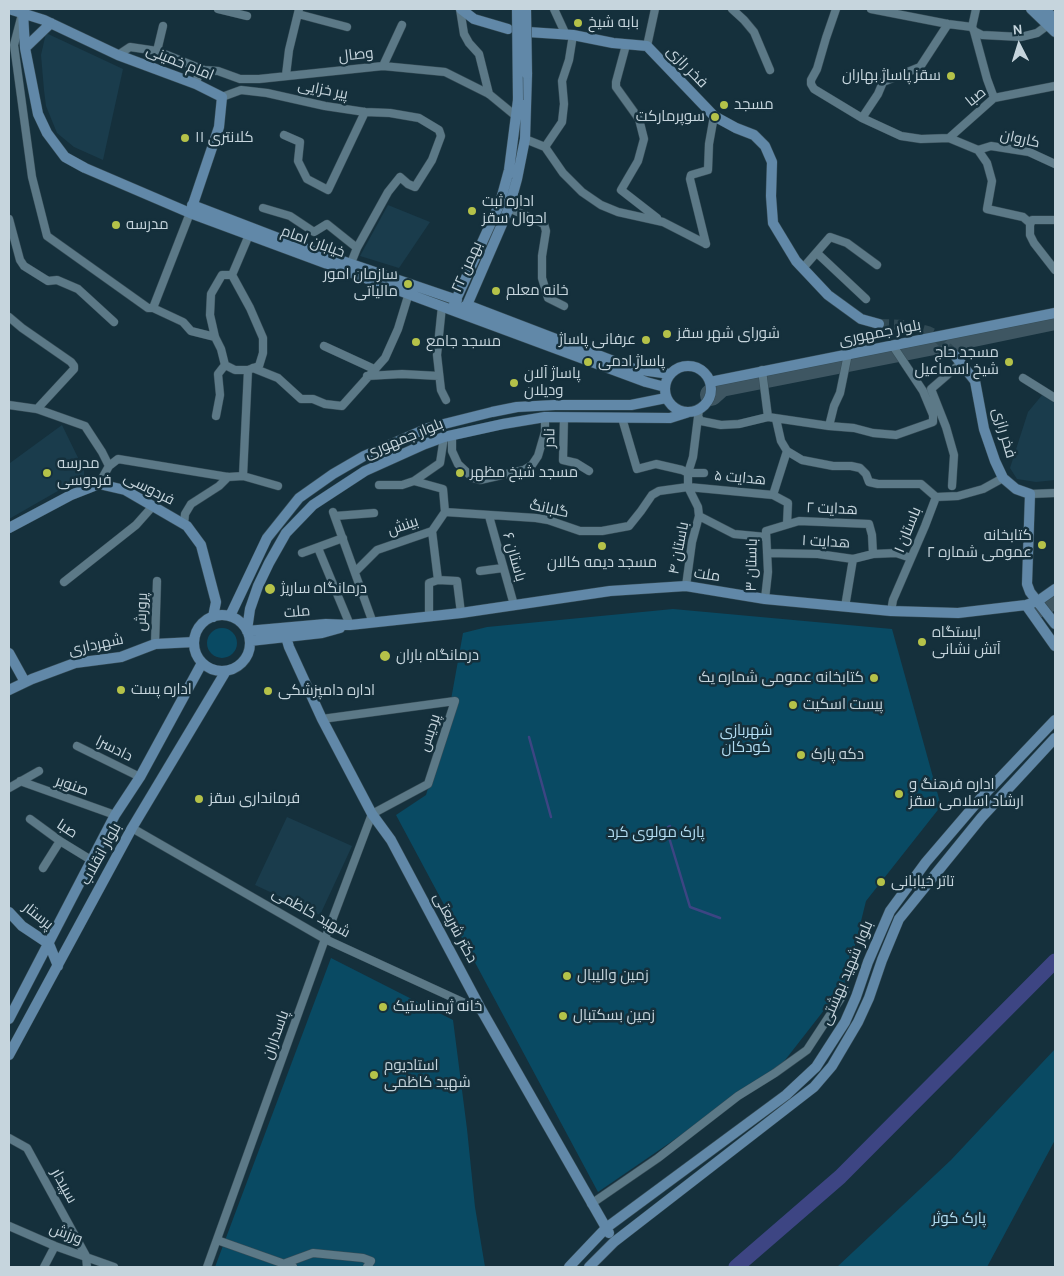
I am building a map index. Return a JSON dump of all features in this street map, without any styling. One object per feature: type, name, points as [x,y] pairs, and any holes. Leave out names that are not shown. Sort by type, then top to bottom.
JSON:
[{"type":"street","name":"امام خمینی","points":[[9,9],[47,22],[118,55],[196,84],[222,97],[219,127],[191,209]]},
{"type":"street","points":[[218,9],[247,16]]},
{"type":"street","points":[[461,9],[474,19],[508,29]]},
{"type":"street","points":[[461,9],[464,34],[479,54],[489,94]]},
{"type":"street","name":"۲۲ بهمن","points":[[517,9],[518,100],[509,170],[500,203],[454,304],[457,311],[467,305],[509,208],[525,139],[528,74],[526,9]]},
{"type":"street","points":[[546,147],[562,122],[564,104],[562,81],[569,60],[569,35],[554,9]]},
{"type":"street","points":[[647,46],[656,9]]},
{"type":"street","points":[[732,9],[754,32],[770,70]]},
{"type":"street","points":[[836,9],[817,69],[811,80],[814,89],[862,118],[901,136],[921,139],[949,138],[978,150],[988,164],[992,181],[987,209],[1023,217],[1030,224]]},
{"type":"street","points":[[871,9],[973,29],[982,35],[1021,37],[1053,26]]},
{"type":"street","points":[[976,9],[973,29],[994,98]]},
{"type":"street","points":[[1031,9],[1053,26]]},
{"type":"street","points":[[1044,9],[1053,26]]},
{"type":"street","points":[[286,75],[289,50],[298,11],[347,27]]},
{"type":"street","name":"خیابان امام","points":[[22,13],[25,48],[38,114],[47,133],[65,157],[85,168],[191,209],[249,235],[349,268],[442,306],[646,382],[666,393]]},
{"type":"street","points":[[22,13],[14,45],[32,177],[47,236],[148,308],[153,308],[183,322],[191,331],[215,337]]},
{"type":"street","points":[[25,48],[47,22]]},
{"type":"street","points":[[862,118],[878,94],[883,82],[920,67],[948,24]]},
{"type":"street","points":[[383,66],[402,25]]},
{"type":"street","points":[[157,51],[163,26]]},
{"type":"street","name":"فخر رازی","points":[[528,32],[569,35],[626,45],[647,46],[714,116],[754,135],[766,146],[772,162],[771,203],[773,223],[796,261],[828,295],[861,319],[879,324]]},
{"type":"street","points":[[626,45],[616,88],[639,119],[644,139],[638,161],[620,190],[657,218]]},
{"type":"street","name":"وصال","points":[[118,55],[130,47],[157,51],[204,70],[218,71],[240,79],[259,79],[383,66],[445,72],[489,94],[516,117]]},
{"type":"street","points":[[196,84],[198,76],[204,70]]},
{"type":"street","name":"صبا","points":[[949,138],[994,98],[1055,86]]},
{"type":"street","name":"پیر خزایی","points":[[222,97],[242,90],[267,93],[325,106],[419,118],[439,130],[441,136],[432,160],[415,186],[408,184],[400,177],[388,192],[357,248]]},
{"type":"street","points":[[284,135],[300,142],[298,161],[307,178],[328,190],[365,112]]},
{"type":"street","points":[[525,139],[546,147],[563,173],[582,192],[601,204],[618,212],[663,222],[706,244],[690,179],[692,175],[708,170],[708,144],[714,116]]},
{"type":"street","name":"کاروان","points":[[978,150],[991,146],[1029,152],[1055,164]]},
{"type":"street","points":[[262,208],[290,216],[314,232],[327,224],[357,248],[349,268]]},
{"type":"street","points":[[509,208],[544,224],[546,230],[542,256],[542,278],[548,298],[564,306]]},
{"type":"street","points":[[153,308],[191,209],[349,268],[457,300]]},
{"type":"street","points":[[9,218],[20,260],[24,266],[48,281],[57,280],[78,289],[114,322]]},
{"type":"street","points":[[1055,220],[1032,220],[1030,224],[1030,235],[1034,243],[1055,270]]},
{"type":"street","points":[[232,275],[249,235]]},
{"type":"street","points":[[803,268],[828,238],[833,237],[847,243],[877,266]]},
{"type":"street","points":[[817,253],[866,299]]},
{"type":"street","points":[[225,365],[210,316],[211,294],[222,275],[232,275]]},
{"type":"street","points":[[225,365],[236,370],[250,369],[259,366],[263,353],[263,338],[250,308],[232,275]]},
{"type":"street","points":[[250,369],[278,378],[301,399],[313,398],[325,404],[342,406],[385,358],[398,329],[409,293]]},
{"type":"street","points":[[467,305],[634,368],[670,374],[681,367],[692,366],[701,370],[710,382],[711,388],[708,400],[695,413],[693,457],[688,473],[688,487]]},
{"type":"street","points":[[442,306],[437,355],[441,390],[446,400]]},
{"type":"street","name":"بلوار جمهوری","points":[[710,382],[762,370],[1055,313]]},
{"type":"street","points":[[9,317],[74,366],[74,369],[38,409]]},
{"type":"street","points":[[324,346],[374,369]]},
{"type":"street","points":[[670,374],[666,393],[676,408],[695,413],[701,421],[721,425],[772,418],[896,435],[933,422],[933,415],[923,391],[893,346]]},
{"type":"street","name":"فخر رازی","points":[[952,352],[974,381],[984,429],[1003,478],[1016,489],[1030,494]]},
{"type":"street","points":[[830,426],[834,406],[840,393],[848,354]]},
{"type":"street","points":[[952,486],[954,455],[932,389],[961,363]]},
{"type":"street","points":[[216,416],[220,395],[218,374],[225,365]]},
{"type":"street","points":[[243,476],[250,369]]},
{"type":"street","points":[[762,370],[772,418],[781,441],[788,451],[802,460],[833,466],[860,468],[866,474],[869,482],[878,484],[921,484],[936,497]]},
{"type":"street","points":[[367,376],[402,374],[439,376]]},
{"type":"street","points":[[1022,378],[1055,398]]},
{"type":"street","name":"بلوار جمهوری","points":[[230,616],[267,538],[298,498],[364,456],[428,428],[458,419],[501,410],[517,407],[555,405],[631,405],[666,393]]},
{"type":"street","points":[[9,405],[38,409],[85,426],[109,466]]},
{"type":"street","name":"بلوار جمهوری","points":[[248,634],[250,609],[258,586],[286,533],[301,516],[328,494],[365,471],[425,444],[448,436],[503,424],[545,417],[670,418],[695,413]]},
{"type":"street","points":[[448,436],[458,464],[473,478],[480,480],[524,470],[532,465],[538,456],[545,432],[545,417]]},
{"type":"street","name":"نادر","points":[[564,417],[563,460],[576,463],[589,471]]},
{"type":"street","points":[[622,418],[636,469],[656,464],[688,473],[704,473]]},
{"type":"street","points":[[379,485],[402,485],[414,481],[440,463],[448,436]]},
{"type":"street","points":[[773,494],[788,451]]},
{"type":"street","points":[[99,484],[109,466],[118,459],[228,477],[243,476],[278,486]]},
{"type":"street","points":[[184,524],[185,514],[190,504],[219,486],[228,477]]},
{"type":"street","name":"باستان ۱","points":[[890,611],[936,497],[958,496],[983,490],[1003,478]]},
{"type":"street","points":[[414,481],[443,488],[445,512],[489,516]]},
{"type":"street","name":"فردوسی","points":[[9,528],[71,495],[99,484],[125,490],[187,526],[201,545],[216,602],[213,616]]},
{"type":"street","name":"هدایت ۵","points":[[602,531],[629,526],[652,495],[659,491],[688,487],[773,494],[788,503],[787,524]]},
{"type":"street","name":"باستان ۴","points":[[686,586],[692,542],[699,516],[698,507],[688,487]]},
{"type":"street","points":[[1055,493],[1030,494],[1027,584],[1030,592],[1055,624]]},
{"type":"street","points":[[64,582],[136,525],[152,507]]},
{"type":"street","name":"بینش","points":[[356,571],[377,550],[432,531],[445,512]]},
{"type":"street","points":[[373,622],[334,514],[374,513]]},
{"type":"street","name":"گلبانگ","points":[[489,516],[536,518],[580,531],[602,531]]},
{"type":"street","name":"باستان ۶","points":[[489,516],[514,605]]},
{"type":"street","points":[[699,516],[734,534],[766,534]]},
{"type":"street","name":"هدایت ۲","points":[[766,534],[787,524],[799,521],[869,524],[872,535],[873,554]]},
{"type":"street","points":[[432,531],[438,580]]},
{"type":"street","name":"باستان ۳","points":[[765,599],[768,572],[766,534]]},
{"type":"street","points":[[302,553],[343,538]]},
{"type":"street","points":[[318,548],[350,625]]},
{"type":"street","name":"هدایت ۱","points":[[767,553],[818,554],[853,559],[873,554],[896,553],[911,558]]},
{"type":"street","points":[[845,607],[853,559]]},
{"type":"street","points":[[480,571],[503,568]]},
{"type":"street","points":[[428,616],[430,583],[438,580],[457,581],[460,613]]},
{"type":"street","name":"پرورش","points":[[155,644],[157,581]]},
{"type":"street","name":"ملت","points":[[248,634],[286,637],[322,633],[350,625],[460,613],[610,591],[686,586],[765,599],[845,607],[890,611],[958,613],[1026,605],[1038,601],[1055,590]]},
{"type":"street","points":[[1026,605],[1055,646]]},
{"type":"street","points":[[213,616],[230,616],[240,621],[248,634],[250,648],[244,661],[232,669],[217,671],[209,668],[197,657],[194,642],[195,634],[205,620],[213,616]]},
{"type":"street","name":"ملت","points":[[248,634],[326,624],[350,625]]},
{"type":"street","name":"دکتر شریعتی","points":[[286,637],[322,719],[372,814],[391,840],[482,1011],[614,1242]]},
{"type":"street","name":"شهرداری","points":[[9,690],[75,663],[121,657],[155,644],[194,642]]},
{"type":"street","points":[[9,653],[25,682]]},
{"type":"street","name":"بلوار انقلاب","points":[[9,1019],[91,860],[115,816],[140,777],[202,663]]},
{"type":"street","name":"بلوار انقلاب","points":[[9,1056],[132,828],[226,671]]},
{"type":"street","name":"پردیس","points":[[322,719],[455,700],[428,784],[372,814]]},
{"type":"street","name":"بلوار شهید بهشتی","points":[[569,1267],[606,1228],[786,1095],[816,1067],[845,1022],[890,911],[926,862],[980,799],[1055,720]]},
{"type":"street","name":"بلوار شهید بهشتی","points":[[589,1267],[614,1242],[814,1087],[832,1066],[858,1022],[899,920],[981,818],[1055,738]]},
{"type":"street","name":"دادسرا","points":[[77,746],[140,777]]},
{"type":"street","points":[[9,788],[39,771]]},
{"type":"street","name":"صنوبر","points":[[20,781],[115,816]]},
{"type":"street","name":"پاسداران","points":[[207,1267],[372,814]]},
{"type":"street","name":"صبا","points":[[30,820],[91,860]]},
{"type":"street","name":"شهید کاظمی","points":[[132,828],[325,939],[482,1011]]},
{"type":"street","points":[[43,868],[60,841]]},
{"type":"street","name":"پرستار","points":[[9,912],[22,926],[49,944]]},
{"type":"street","points":[[49,944],[58,966]]},
{"type":"street","points":[[592,1204],[658,1158],[738,1096],[807,1050],[845,992]]},
{"type":"street","name":"سپیدار","points":[[9,1138],[27,1148],[86,1256],[88,1267]]},
{"type":"street","name":"ورزش","points":[[9,1226],[55,1246],[114,1267]]},
{"type":"street","points":[[217,1240],[293,1267]]},
{"type":"street","points":[[44,1267],[55,1246]]},
{"type":"street","points":[[283,1264],[313,1254],[363,1258],[371,1261],[367,1267]]},
{"type":"shaded area","points":[[46,33],[123,69],[103,160],[74,147],[57,133],[46,106],[44,90],[41,55]]},
{"type":"shaded area","points":[[388,205],[430,222],[399,268],[360,256]]},
{"type":"shaded area","points":[[1043,394],[1055,403],[1055,480],[1036,482],[1017,479],[1010,468],[1028,412]]},
{"type":"shaded area","name":"مدرسه فردوسی","points":[[62,425],[84,470],[84,476],[9,519],[9,462]]},
{"type":"shaded area","points":[[287,817],[352,846],[320,915],[255,885]]},
{"type":"green space","name":"پارک مولوی کرد","points":[[673,609],[892,629],[941,806],[866,901],[846,982],[775,1073],[738,1096],[598,1192],[396,815],[426,795],[445,733],[463,633],[487,627]]},
{"type":"green space","points":[[222,628],[233,632],[237,643],[233,654],[222,658],[211,654],[207,643],[211,632]]},
{"type":"green space","name":"استادیوم شهید کاظمی","points":[[331,958],[453,1020],[475,1207],[485,1267],[215,1267]]},
{"type":"green space","name":"پارک کوثر","points":[[1055,1049],[1055,1140],[987,1267],[837,1267],[951,1160]]},
{"type":"waterway","points":[[529,737],[551,817]]},
{"type":"waterway","points":[[670,826],[668,827],[668,834],[690,907],[720,918]]},
{"type":"waterway","points":[[736,1267],[840,1177],[1055,961]]},
{"type":"taxiway","points":[[711,395],[721,386],[1055,319]]},
{"type":"taxiway","points":[[1042,606],[1055,597]]},
{"type":"tunnel","points":[[879,324],[906,325],[928,331],[934,334],[952,352]]},
{"type":"place","name":"بابه شیخ","points":[[578,23]]},
{"type":"place","name":"سقز پاساژ بهاران","points":[[951,76]]},
{"type":"place","name":"مسجد","points":[[724,105]]},
{"type":"place","name":"سوپرمارکت","points":[[715,117]]},
{"type":"place","name":"کلانتری ۱۱","points":[[185,138]]},
{"type":"place","name":"اداره ثبت احوال سقز","points":[[472,211]]},
{"type":"place","name":"مدرسه","points":[[116,225]]},
{"type":"place","name":"سازمان امور مالیاتی","points":[[408,284]]},
{"type":"place","name":"خانه معلم","points":[[496,291]]},
{"type":"place","name":"شورای شهر سقز","points":[[667,334]]},
{"type":"place","name":"عرفانی پاساژ","points":[[646,340]]},
{"type":"place","name":"مسجد جامع","points":[[416,342]]},
{"type":"place","name":"پاساژ ادمی","points":[[588,362]]},
{"type":"place","name":"مسجد حاج شیخ اسماعیل","points":[[1009,362]]},
{"type":"place","name":"پاساژ آلان ودیلان","points":[[514,383]]},
{"type":"place","name":"مدرسه فردوسی","points":[[47,473]]},
{"type":"place","name":"مسجد شیخ مظهر","points":[[460,473]]},
{"type":"place","name":"کتابخانه عمومی شماره ۲","points":[[1042,545]]},
{"type":"place","name":"مسجد دیمه کالان","points":[[602,546]]},
{"type":"place","name":"درمانگاه ساریژ","points":[[270,589]]},
{"type":"place","name":"ایستگاه آتش نشانی","points":[[922,642]]},
{"type":"place","name":"درمانگاه باران","points":[[385,656]]},
{"type":"place","name":"کتابخانه عمومی شماره یک","points":[[874,678]]},
{"type":"place","name":"اداره پست","points":[[121,690]]},
{"type":"place","name":"اداره دامپزشکی","points":[[268,691]]},
{"type":"place","name":"پیست اسکیت","points":[[793,705]]},
{"type":"place","name":"دکه پارک","points":[[801,755]]},
{"type":"place","name":"اداره فرهنگ و ارشاد اسلامی سقز","points":[[899,794]]},
{"type":"place","name":"فرمانداری سقز","points":[[199,799]]},
{"type":"place","name":"تاتر خیابانی","points":[[881,882]]},
{"type":"place","name":"زمین والیبال","points":[[567,976]]},
{"type":"place","name":"خانه ژیمناستیک","points":[[383,1007]]},
{"type":"place","name":"زمین بسکتبال","points":[[563,1016]]},
{"type":"place","name":"استادیوم شهید کاظمی","points":[[374,1075]]},
{"type":"park label","name":"شهربازی کودکان","points":[[746,740]]}]
